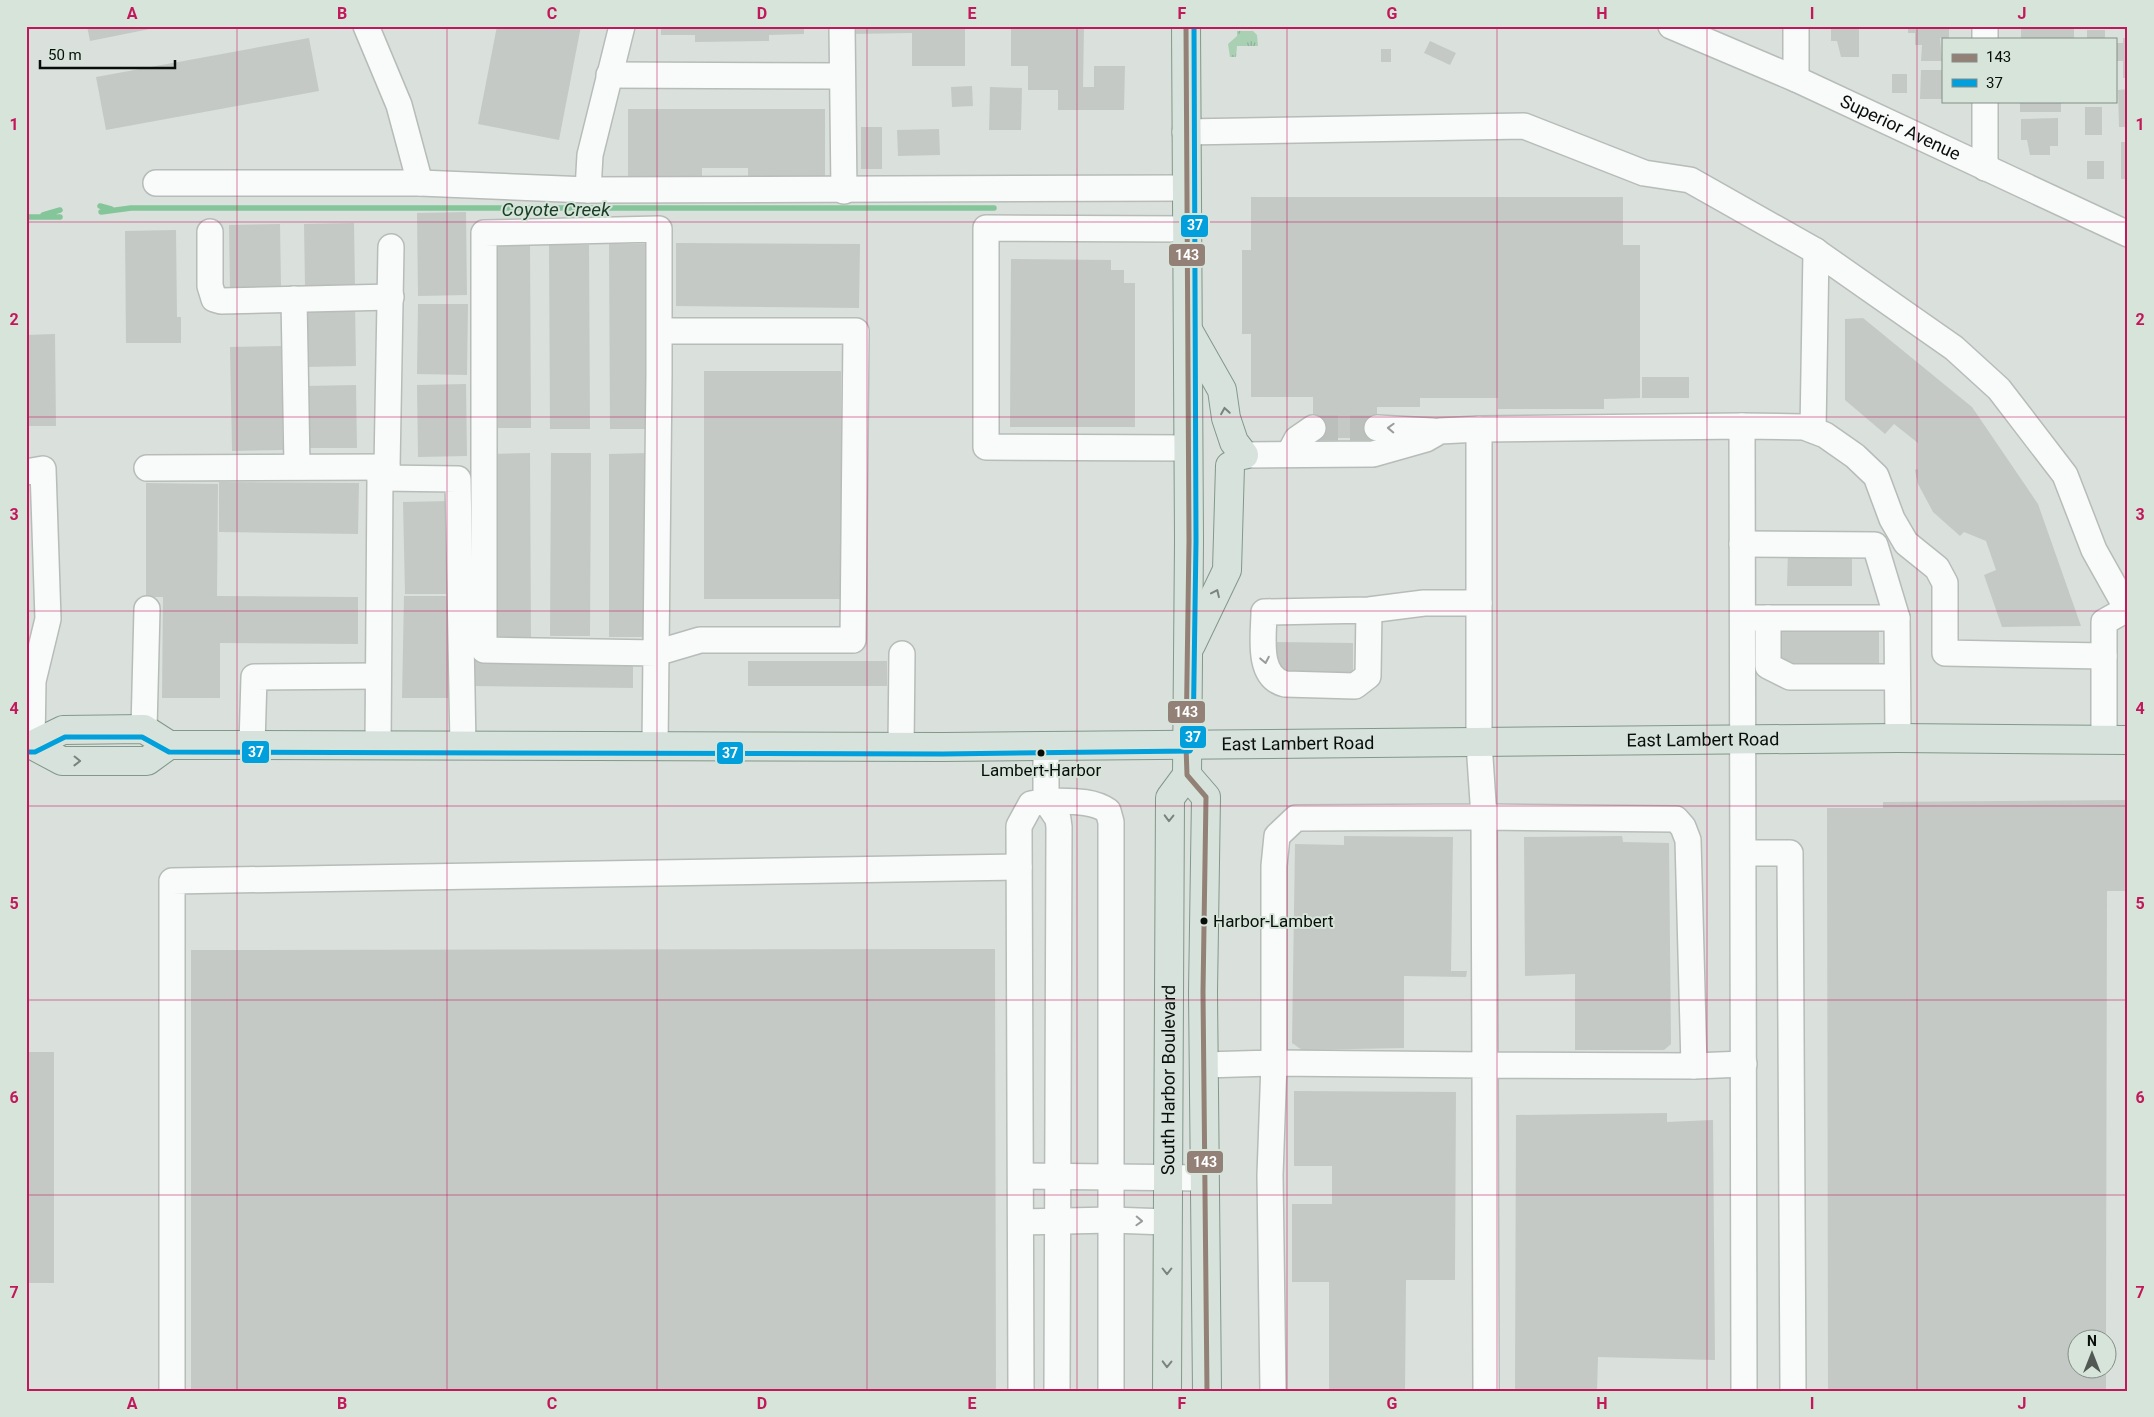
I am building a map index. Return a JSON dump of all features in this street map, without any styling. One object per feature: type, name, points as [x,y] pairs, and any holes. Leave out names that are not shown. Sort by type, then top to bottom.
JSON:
[{"type":"main road","points":[[1186,26],[1187,775]]},
{"type":"main road","points":[[1187,327],[1222,390],[1226,418],[1234,442],[1237,460],[1227,570],[1188,653]]},
{"type":"main road","name":"East Lambert Road","points":[[29,745],[63,730],[144,730],[169,744],[252,745],[1046,746],[1898,738],[2116,740]]},
{"type":"main road","points":[[29,745],[62,761],[146,761],[169,744]]},
{"type":"main road","name":"South Harbor Boulevard","points":[[1167,1391],[1170,798],[1187,775],[1206,797],[1204,1178],[1207,1391]]},
{"type":"street","points":[[366,26],[399,105],[420,183]]},
{"type":"street","points":[[588,190],[590,154],[622,26]]},
{"type":"street","points":[[842,26],[844,191]]},
{"type":"street","name":"Superior Avenue","points":[[1671,26],[1694,31],[2128,234]]},
{"type":"street","points":[[1796,26],[1796,79]]},
{"type":"street","points":[[610,74],[842,76]]},
{"type":"street","points":[[1985,102],[1985,168]]},
{"type":"street","points":[[1185,132],[1524,126],[1644,173],[1690,180],[1816,251],[1954,348],[1993,383],[2065,475],[2094,550],[2126,609],[2104,622],[2104,656],[2116,740]]},
{"type":"street","points":[[156,182],[420,183],[588,190],[844,191],[1186,188]]},
{"type":"street","points":[[655,746],[656,653],[659,331],[659,228],[484,233],[484,650],[656,653],[700,640],[853,640],[856,331],[659,331]]},
{"type":"street","points":[[1186,229],[986,228],[986,447],[1188,448]]},
{"type":"street","points":[[210,232],[210,286],[214,299],[221,301],[391,298]]},
{"type":"street","points":[[378,745],[377,676],[383,472],[391,298],[391,247]]},
{"type":"street","points":[[1813,430],[1816,251]]},
{"type":"street","points":[[294,299],[297,466]]},
{"type":"street","points":[[1377,428],[1440,431],[1742,426],[1804,427],[1825,435],[1855,456],[1876,476],[1892,520],[1906,543],[1937,568],[1945,583],[1945,653],[2104,656]]},
{"type":"street","points":[[1742,426],[1744,1391]]},
{"type":"street","points":[[1289,454],[1297,440],[1313,428]]},
{"type":"street","points":[[1480,429],[1479,603],[1480,743],[1484,817],[1486,1391]]},
{"type":"street","points":[[1237,460],[1289,454],[1373,454],[1426,439],[1440,431]]},
{"type":"street","points":[[146,468],[297,466],[458,478],[463,745]]},
{"type":"street","points":[[26,472],[43,469],[48,619],[30,681],[29,745]]},
{"type":"street","points":[[1742,544],[1875,545],[1897,618],[1898,738]]},
{"type":"street","points":[[1369,610],[1368,676],[1355,686],[1285,684],[1274,679],[1267,668],[1264,652],[1264,612],[1369,610],[1424,603],[1479,603]]},
{"type":"street","points":[[144,730],[146,608]]},
{"type":"street","points":[[1743,618],[1897,618]]},
{"type":"street","points":[[1768,618],[1768,666],[1790,677],[1897,677]]},
{"type":"street","points":[[901,746],[902,654]]},
{"type":"street","points":[[252,745],[254,677],[377,676]]},
{"type":"street","points":[[1046,746],[1046,801],[1058,819],[1059,1221],[1057,1391]]},
{"type":"street","points":[[1021,1391],[1018,826],[1023,814],[1031,804],[1046,801],[1084,802],[1102,806],[1108,811],[1111,822],[1111,1391]]},
{"type":"street","points":[[1273,1391],[1270,1175],[1274,1063],[1274,866],[1277,836],[1296,818],[1676,818],[1683,827],[1688,840],[1694,1066]]},
{"type":"street","points":[[1744,853],[1790,853],[1793,1391]]},
{"type":"street","points":[[172,1391],[172,881],[1019,867]]},
{"type":"street","points":[[1204,1065],[1274,1063],[1694,1066],[1744,1064]]},
{"type":"street","points":[[1021,1176],[1111,1175],[1204,1178]]},
{"type":"street","points":[[1020,1222],[1111,1220],[1167,1222]]},
{"type":"green space","points":[[1237,31],[1253,31],[1257,35],[1258,46],[1237,46],[1236,57],[1230,57],[1228,44],[1237,36]]},
{"type":"building","points":[[87,26],[160,26],[160,27],[90,41]]},
{"type":"building","points":[[497,26],[581,26],[559,140],[478,124]]},
{"type":"building","points":[[661,26],[804,26],[804,34],[769,35],[769,41],[695,42],[695,35],[661,35]]},
{"type":"building","points":[[852,26],[965,26],[965,66],[912,66],[912,33],[852,34]]},
{"type":"building","points":[[1011,26],[1084,26],[1083,87],[1094,87],[1094,66],[1125,66],[1124,110],[1058,110],[1058,90],[1028,90],[1028,66],[1011,66]]},
{"type":"building","points":[[1831,26],[1859,26],[1859,57],[1841,57],[1837,41],[1831,41]]},
{"type":"building","points":[[1908,26],[1949,26],[1949,38],[1940,38],[1942,61],[1921,61],[1922,45],[1915,45],[1915,33],[1908,33]]},
{"type":"building","points":[[2021,26],[2074,26],[2074,38],[2021,38]]},
{"type":"building","points":[[2087,30],[2105,30],[2105,38],[2087,38]]},
{"type":"building","points":[[309,38],[319,91],[106,130],[96,77]]},
{"type":"building","points":[[2123,38],[2128,38],[2128,78],[2123,78],[2123,61],[2116,61],[2116,43],[2123,43]]},
{"type":"building","points":[[1430,41],[1456,53],[1450,65],[1424,53]]},
{"type":"building","points":[[1381,49],[1391,49],[1391,62],[1381,62]]},
{"type":"building","points":[[1921,70],[1942,70],[1942,99],[1920,99]]},
{"type":"building","points":[[1892,74],[1907,74],[1907,93],[1892,93]]},
{"type":"building","points":[[972,86],[973,106],[952,107],[951,87]]},
{"type":"building","points":[[26,87],[28,87],[29,190],[26,190]]},
{"type":"building","points":[[990,87],[1022,88],[1021,130],[989,130]]},
{"type":"building","points":[[2128,89],[2128,127],[2119,127],[2118,90]]},
{"type":"building","points":[[2020,102],[2061,102],[2061,112],[2020,112]]},
{"type":"building","points":[[2085,107],[2102,107],[2102,135],[2085,135]]},
{"type":"building","points":[[628,109],[825,109],[825,178],[748,178],[748,168],[702,168],[702,178],[628,178]]},
{"type":"building","points":[[2058,118],[2058,146],[2050,146],[2050,155],[2030,155],[2027,140],[2021,140],[2021,119]]},
{"type":"building","points":[[861,127],[882,127],[882,169],[861,169]]},
{"type":"building","points":[[939,129],[940,155],[898,156],[897,130]]},
{"type":"building","points":[[2121,142],[2128,142],[2128,179],[2121,179]]},
{"type":"building","points":[[2087,161],[2104,161],[2104,179],[2087,179]]},
{"type":"building","points":[[1251,197],[1623,197],[1623,245],[1640,245],[1640,398],[1604,399],[1604,409],[1498,409],[1498,398],[1420,398],[1420,407],[1377,407],[1377,438],[1313,438],[1313,397],[1251,397],[1251,334],[1242,334],[1242,250],[1251,250]]},
{"type":"building","points":[[466,212],[467,295],[418,296],[417,213]]},
{"type":"building","points":[[354,223],[355,286],[305,287],[304,224]]},
{"type":"building","points":[[280,224],[281,287],[230,288],[229,225]]},
{"type":"building","points":[[176,230],[177,317],[181,317],[181,343],[126,343],[125,231]]},
{"type":"building","points":[[676,243],[860,244],[859,308],[676,306]]},
{"type":"building","points":[[530,244],[531,428],[491,428],[490,245]]},
{"type":"building","points":[[609,244],[649,244],[650,429],[610,429]]},
{"type":"building","points":[[549,245],[589,245],[590,429],[550,429]]},
{"type":"building","points":[[1011,259],[1111,260],[1111,270],[1124,270],[1124,283],[1135,283],[1135,427],[1010,427]]},
{"type":"building","points":[[355,304],[356,366],[305,367],[305,305]]},
{"type":"building","points":[[418,304],[468,304],[467,375],[417,374]]},
{"type":"building","points":[[1863,318],[1972,407],[2038,504],[2081,626],[2002,627],[1984,575],[1996,570],[1986,541],[1964,532],[1960,536],[1933,512],[1918,484],[1915,470],[1918,469],[1918,443],[1894,424],[1885,434],[1845,400],[1845,319]]},
{"type":"building","points":[[55,334],[56,426],[26,426],[26,335]]},
{"type":"building","points":[[281,346],[283,450],[232,451],[230,347]]},
{"type":"building","points":[[704,371],[841,371],[841,599],[704,599]]},
{"type":"building","points":[[1642,377],[1689,377],[1689,398],[1642,398]]},
{"type":"building","points":[[466,384],[467,456],[418,457],[417,385]]},
{"type":"building","points":[[356,385],[357,448],[306,448],[305,386]]},
{"type":"building","points":[[530,453],[531,637],[491,637],[490,454]]},
{"type":"building","points":[[551,453],[591,453],[590,636],[550,636]]},
{"type":"building","points":[[649,453],[650,637],[609,637],[609,454]]},
{"type":"building","points":[[219,482],[359,483],[358,534],[219,532]]},
{"type":"building","points":[[146,483],[218,484],[217,596],[358,597],[358,644],[220,643],[220,698],[162,698],[163,597],[146,597]]},
{"type":"building","points":[[449,501],[450,594],[405,594],[403,502]]},
{"type":"building","points":[[1788,551],[1852,551],[1852,586],[1787,586]]},
{"type":"building","points":[[404,596],[451,596],[449,698],[402,698]]},
{"type":"building","points":[[1774,632],[1879,632],[1879,665],[1774,665]]},
{"type":"building","points":[[1277,642],[1353,643],[1353,678],[1314,678],[1314,671],[1277,671]]},
{"type":"building","points":[[473,661],[633,662],[633,688],[472,686]]},
{"type":"building","points":[[748,661],[887,661],[887,686],[748,686]]},
{"type":"building","points":[[2128,800],[2128,891],[2107,891],[2106,1330],[2066,1330],[2066,1380],[2106,1380],[2106,1391],[1828,1391],[1827,808],[1883,808],[1883,802]]},
{"type":"building","points":[[1344,836],[1453,837],[1451,971],[1467,971],[1466,977],[1404,976],[1404,1048],[1302,1050],[1292,1043],[1295,844],[1344,845]]},
{"type":"building","points":[[1622,836],[1623,842],[1669,843],[1671,1044],[1664,1050],[1575,1050],[1575,974],[1525,976],[1524,837]]},
{"type":"building","points":[[26,853],[29,853],[29,985],[26,985]]},
{"type":"building","points":[[995,949],[996,1391],[191,1391],[191,950]]},
{"type":"building","points":[[26,1052],[54,1052],[54,1283],[26,1283]]},
{"type":"building","points":[[1294,1091],[1456,1092],[1455,1280],[1406,1280],[1405,1391],[1329,1391],[1329,1282],[1292,1282],[1292,1204],[1332,1204],[1332,1166],[1294,1166]]},
{"type":"building","points":[[1667,1113],[1667,1122],[1713,1120],[1715,1360],[1598,1357],[1597,1391],[1515,1391],[1516,1115]]},
{"type":"waterway","name":"Coyote Creek","points":[[100,206],[111,209]]},
{"type":"waterway","name":"Coyote Creek","points":[[101,212],[131,208],[994,208]]},
{"type":"waterway","name":"Coyote Creek","points":[[43,215],[60,210]]},
{"type":"waterway","name":"Coyote Creek","points":[[26,217],[60,217]]},
{"type":"tunnel","points":[[1313,428],[1377,428]]},
{"type":"transit line","name":"143","points":[[1186,26],[1189,541],[1186,745],[1187,775],[1206,797],[1203,992],[1207,1391]]},
{"type":"transit line","name":"37","points":[[26,752],[35,752],[65,737],[142,737],[169,752],[943,754],[1190,751],[1193,745],[1196,541],[1194,26]]},
{"type":"place","name":"Lambert-Harbor","points":[[1041,753]]},
{"type":"place","name":"Harbor-Lambert","points":[[1204,921]]}]
